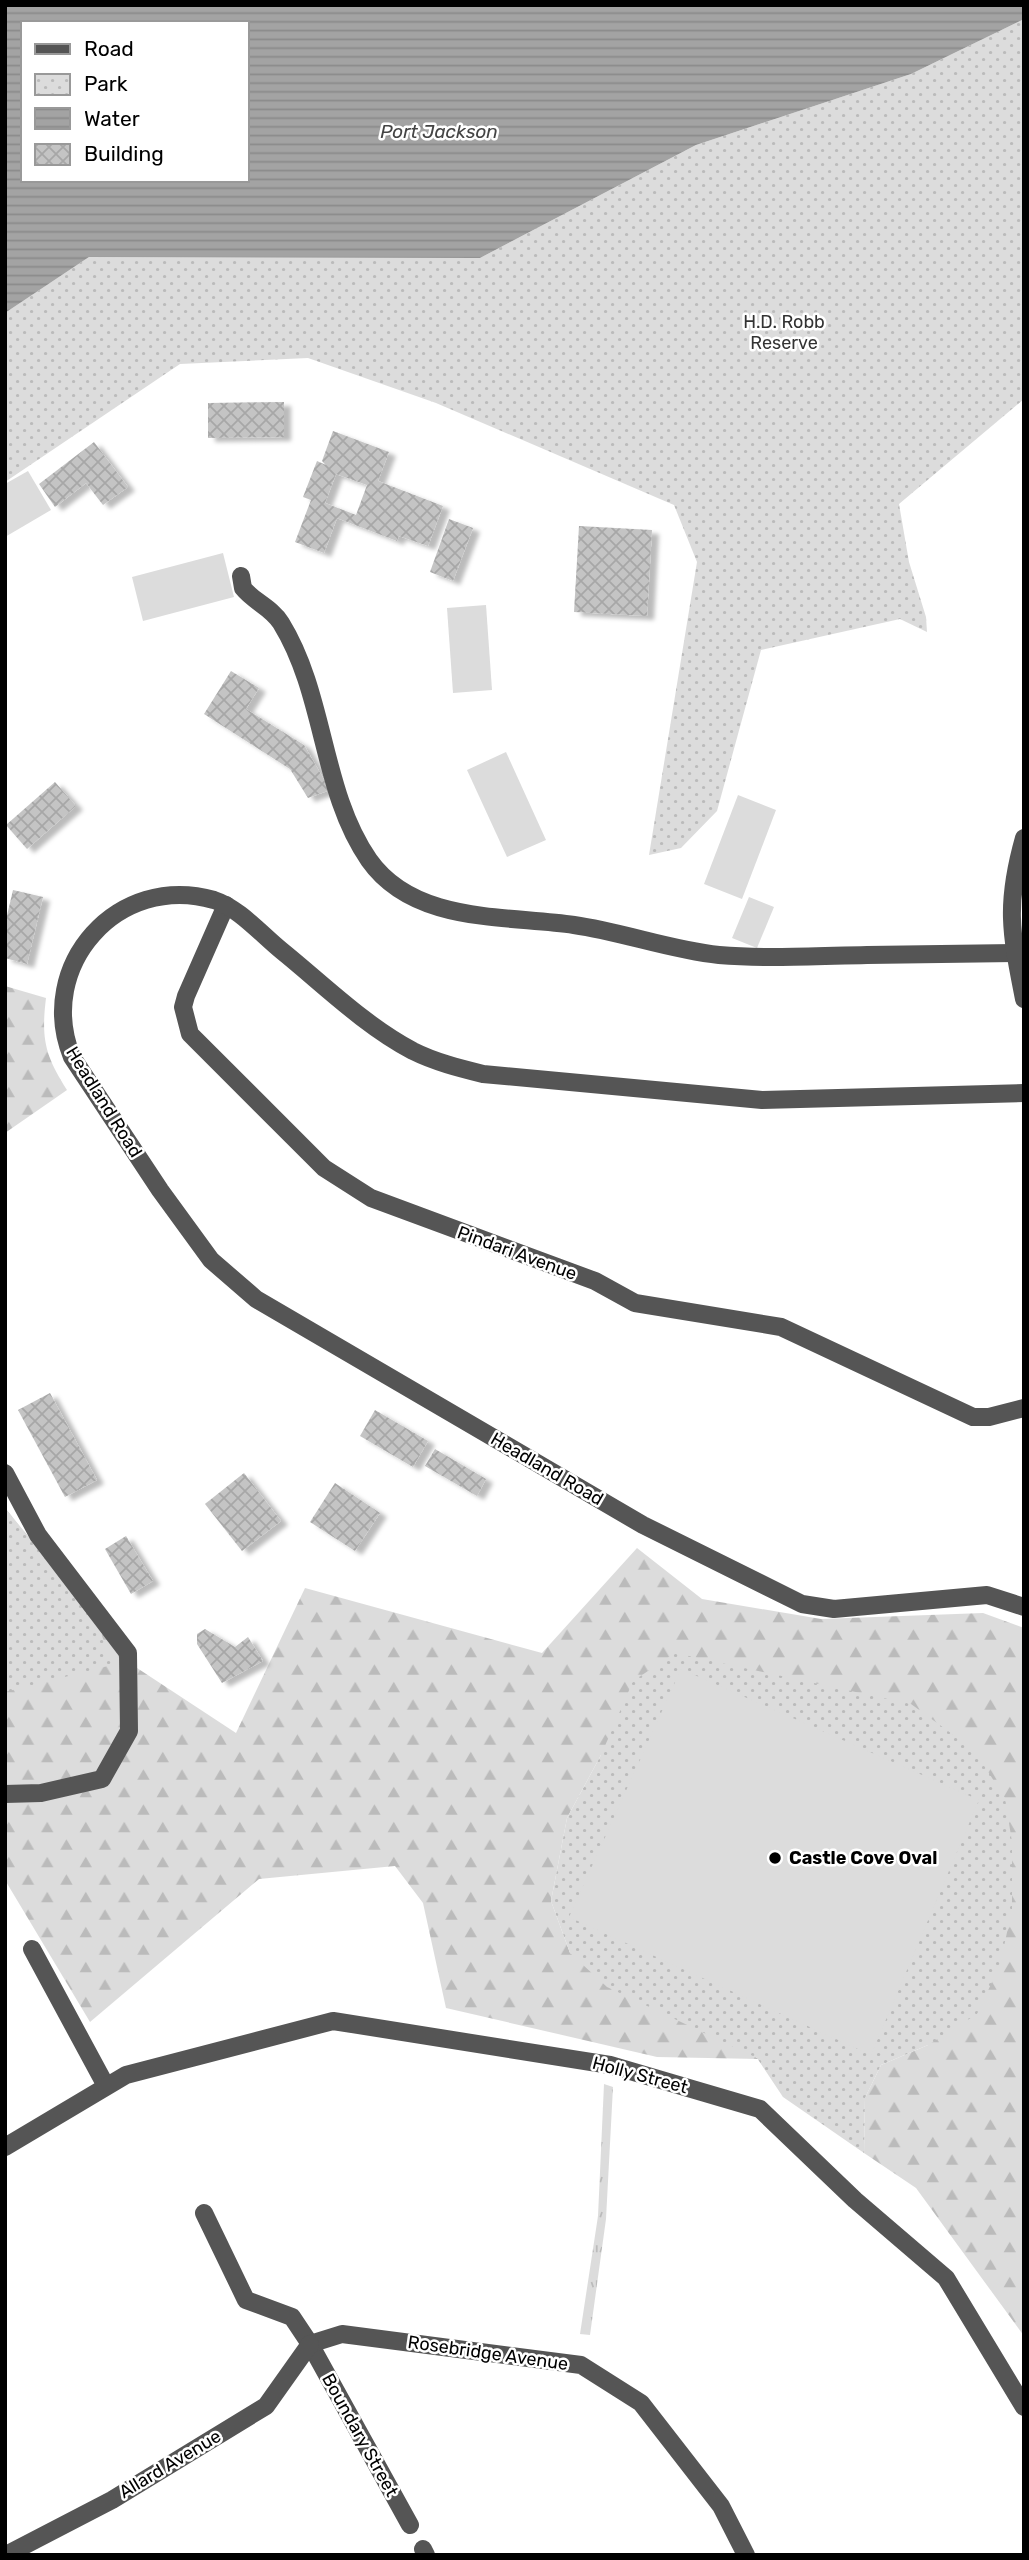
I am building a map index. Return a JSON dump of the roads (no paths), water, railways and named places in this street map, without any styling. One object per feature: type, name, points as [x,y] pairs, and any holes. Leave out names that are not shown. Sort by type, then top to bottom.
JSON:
[{"type":"street","points":[[241,576],[243,588],[271,610],[286,634],[312,699],[339,795],[357,841],[382,875],[397,890],[416,900],[478,915],[599,928],[717,955],[798,958],[1015,953]]},
{"type":"street","points":[[1024,838],[1012,889],[1010,927],[1024,999]]},
{"type":"street","name":"Headland Road","points":[[1024,1093],[762,1101],[483,1074],[446,1065],[413,1051],[377,1029],[226,905],[200,897],[172,896],[121,909],[94,931],[80,953],[70,977],[62,1011],[66,1042],[83,1076],[211,1261],[256,1299],[643,1525],[802,1604],[834,1609],[987,1595],[1024,1607]]},
{"type":"street","name":"Pindari Avenue","points":[[226,905],[186,996],[183,1007],[190,1034],[324,1168],[379,1201],[595,1281],[635,1303],[781,1327],[958,1412],[989,1417],[1024,1408]]},
{"type":"street","points":[[5,1473],[38,1535],[128,1653],[129,1731],[102,1779],[41,1793],[5,1794]]},
{"type":"street","points":[[32,1949],[106,2086]]},
{"type":"street","name":"Holly Street","points":[[5,2147],[126,2075],[332,2021],[610,2065],[760,2109],[855,2200],[946,2278],[1024,2407]]},
{"type":"street","name":"Boundary Street","points":[[204,2213],[246,2300],[292,2317],[310,2344],[410,2525]]},
{"type":"street","name":"Rosebridge Avenue","points":[[310,2344],[342,2334],[581,2365],[641,2403],[721,2506],[746,2555]]},
{"type":"street","name":"Allard Avenue","points":[[6,2555],[113,2500],[266,2406],[310,2344]]},
{"type":"water","name":"Port Jackson","points":[[5,5],[1024,5],[1024,19],[911,74],[696,145],[480,258],[89,257],[5,313]]},
{"type":"place","name":"Castle Cove Oval","points":[[775,1858]]},
{"type":"park label","name":"H.D. Robb Reserve","points":[[784,332]]}]
